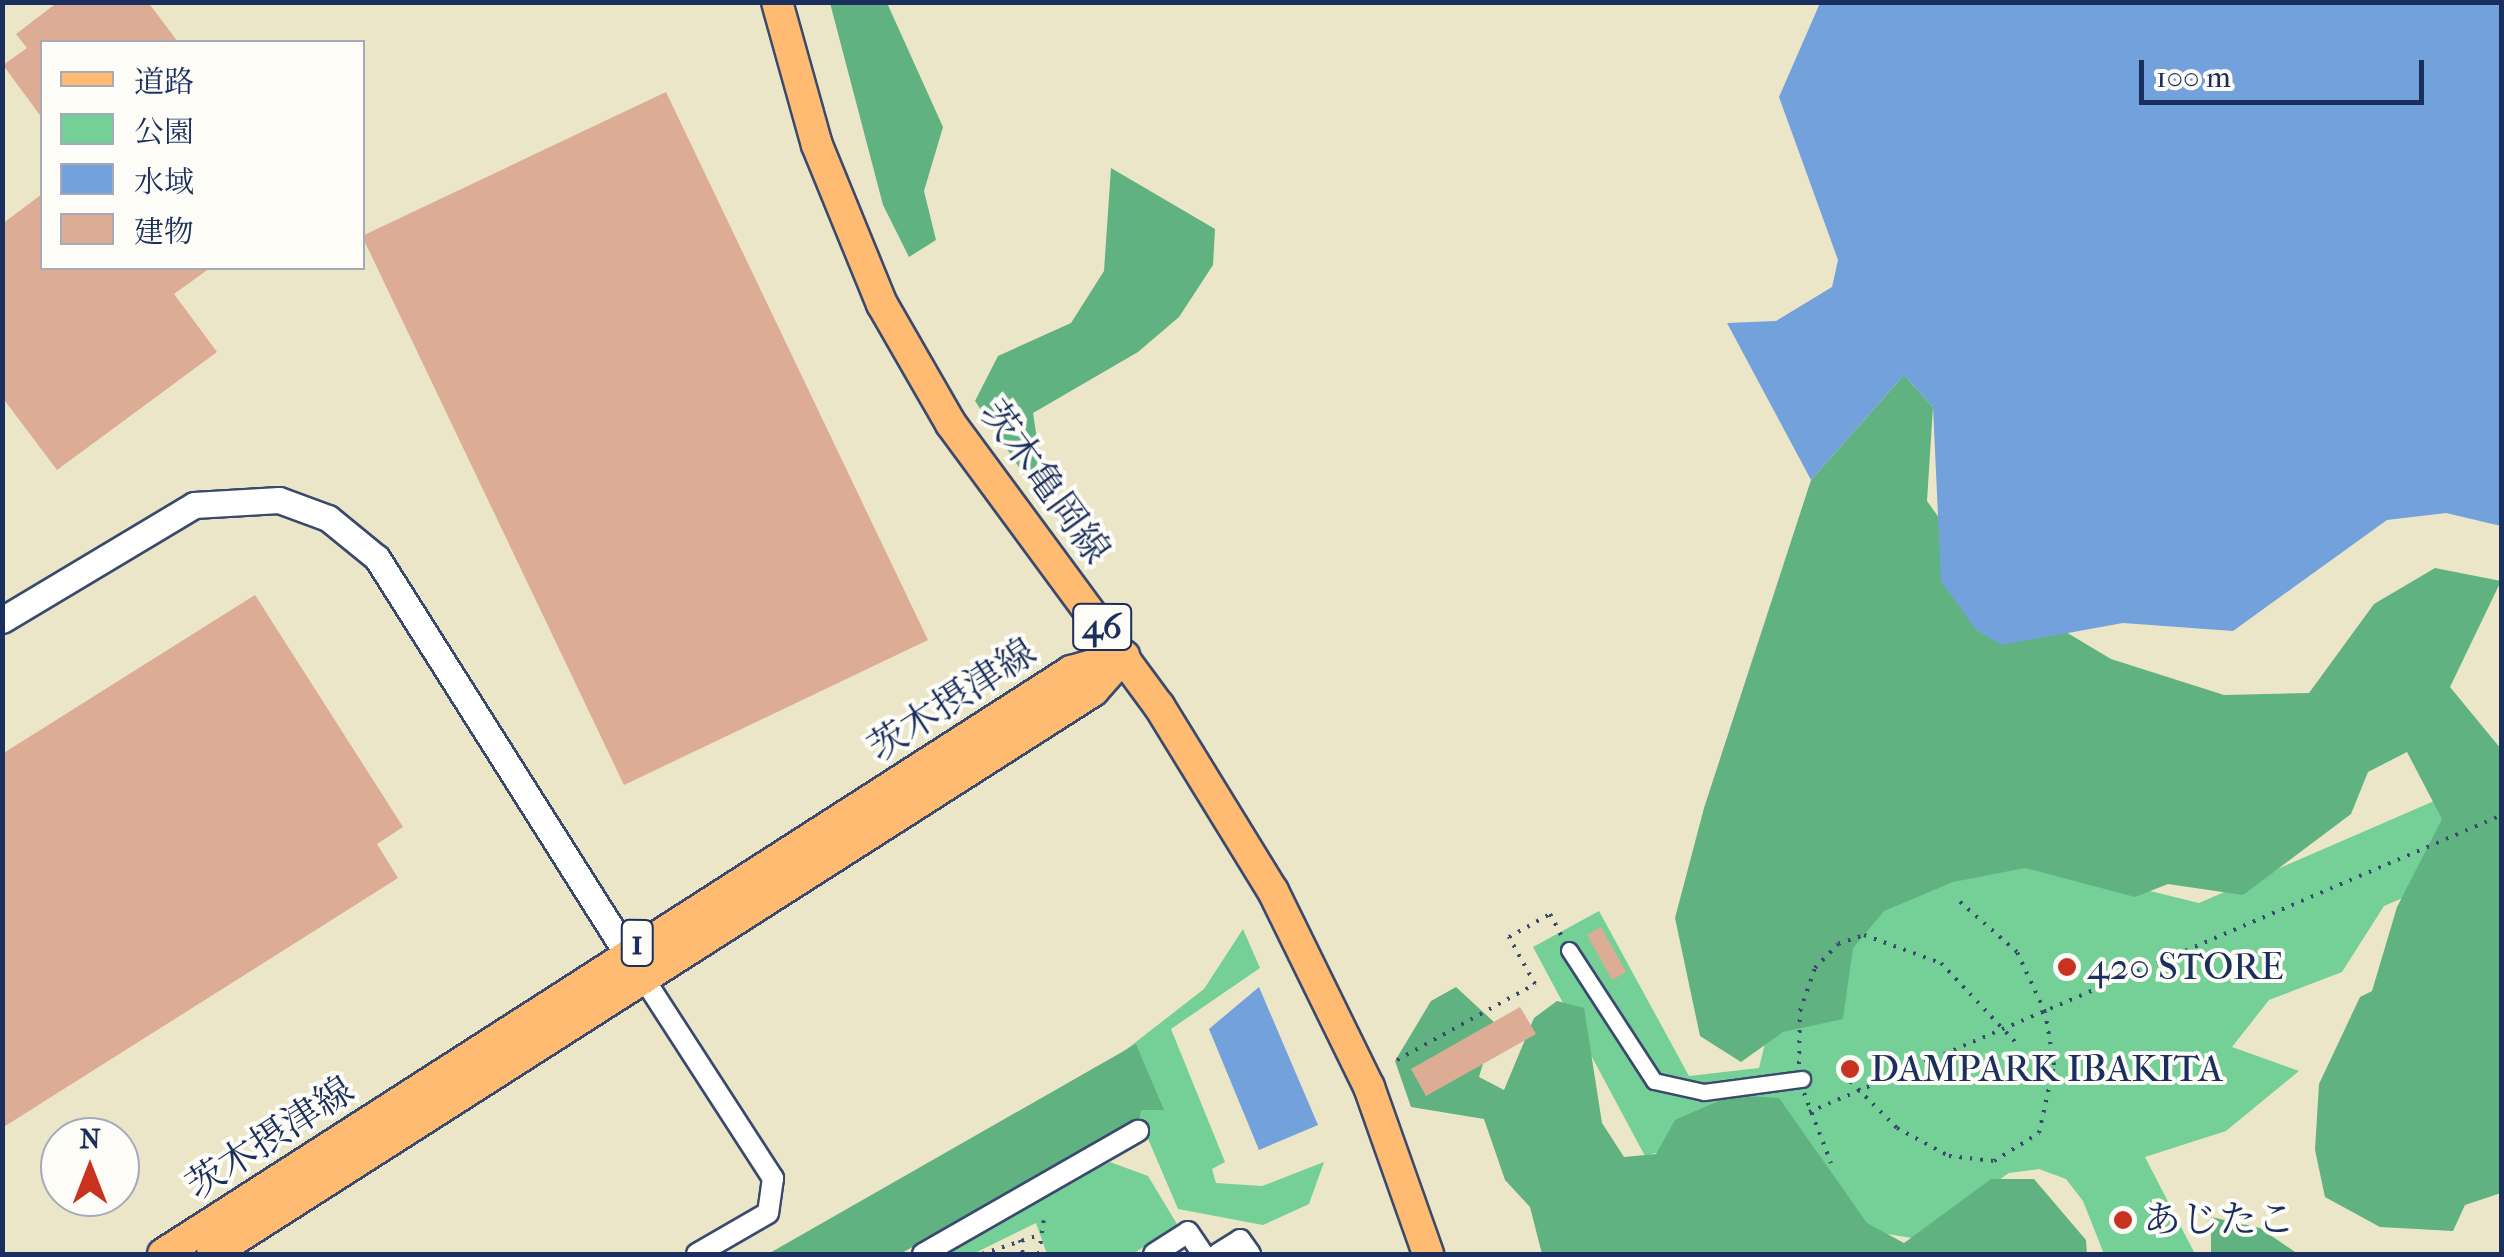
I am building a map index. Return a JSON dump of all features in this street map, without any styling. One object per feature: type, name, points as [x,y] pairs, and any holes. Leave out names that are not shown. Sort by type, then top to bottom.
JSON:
[{"type":"main road","name":"茨木亀岡線","points":[[777,2],[816,145],[882,304],[990,481],[1124,656],[1309,958],[1383,1121],[1428,1254]]},
{"type":"main road","name":"茨木摂津線","points":[[163,1254],[626,950],[1071,672],[1124,656]]},
{"type":"main road","name":"茨木摂津線","points":[[212,1254],[646,982],[1093,691],[1124,656]]},
{"type":"street","points":[[2,620],[194,504],[279,500],[328,518],[377,558],[773,1178],[768,1212],[698,1254]]},
{"type":"street","points":[[1570,950],[1654,1080],[1704,1092],[1802,1079]]},
{"type":"street","points":[[922,1254],[1127,1132]]},
{"type":"street","points":[[1154,1254],[1188,1232],[1204,1254]]},
{"type":"street","points":[[1218,1254],[1240,1240],[1250,1254]]},
{"type":"path","points":[[1809,1112],[2502,815]]},
{"type":"path","points":[[1843,1074],[1859,1093],[1933,1150],[2007,1158],[2039,1132],[2051,1104],[2045,1012],[2018,952],[1960,902]]},
{"type":"path","points":[[1397,1060],[1535,984],[1509,936],[1550,914],[1570,950]]},
{"type":"path","points":[[1831,1163],[1809,1112],[1802,1079],[1806,988],[1825,954],[1851,938],[1896,940],[1940,962],[2018,1044]]},
{"type":"path","points":[[1039,1254],[1038,1235],[1044,1220]]},
{"type":"path","points":[[984,1254],[1038,1235]]},
{"type":"path","points":[[1020,1240],[1024,1254]]},
{"type":"path","points":[[994,1249],[1000,1254]]},
{"type":"green space","points":[[830,3],[887,3],[943,127],[924,191],[936,240],[909,257],[883,205]]},
{"type":"green space","points":[[1111,168],[1215,229],[1213,265],[1179,317],[1138,352],[1033,413],[1048,511],[975,401],[998,356],[1071,323],[1104,271]]},
{"type":"green space","points":[[1904,375],[1933,407],[1927,501],[1987,585],[2111,659],[2224,695],[2309,693],[2374,604],[2435,568],[2501,581],[2450,687],[2501,749],[2501,1193],[2465,1205],[2453,1231],[2380,1227],[2325,1197],[2315,1150],[2319,1084],[2360,997],[2372,991],[2397,907],[2442,819],[2407,752],[2368,772],[2351,814],[2243,895],[2168,884],[2135,897],[2025,868],[1953,882],[1884,911],[1853,948],[1843,1019],[1783,1032],[1741,1062],[1700,1036],[1675,918],[1704,808],[1811,480]]},
{"type":"green space","points":[[2501,772],[2501,856],[2384,906],[2342,972],[2269,1000],[2232,1047],[2299,1071],[2226,1131],[2145,1157],[2195,1254],[2104,1254],[2083,1201],[2066,1179],[2039,1169],[2009,1173],[1912,1238],[1887,1234],[1863,1223],[1782,1118],[1645,1156],[1533,947],[1599,911],[1689,1076],[1759,1068],[1784,964],[1990,852],[2199,903]]},
{"type":"green space","points":[[1243,929],[1260,968],[1171,1029],[1225,1162],[1212,1169],[1216,1183],[1262,1186],[1324,1162],[1309,1204],[1263,1225],[1178,1209],[1114,1059],[1204,989]]},
{"type":"green space","points":[[1456,987],[1495,1023],[1479,1077],[1504,1090],[1534,1018],[1557,1001],[1584,1008],[1602,1123],[1624,1157],[1656,1154],[1675,1120],[1732,1095],[1779,1098],[1867,1223],[1904,1243],[1991,1179],[2034,1179],[2086,1240],[2087,1254],[1542,1254],[1530,1207],[1505,1180],[1484,1119],[1411,1107],[1395,1061],[1431,1001]]},
{"type":"green space","points":[[1136,1044],[1164,1110],[1141,1110],[1139,1121],[900,1254],[768,1254]]},
{"type":"green space","points":[[1110,1162],[1148,1176],[1177,1224],[1133,1254],[1047,1254],[1036,1223],[973,1254],[932,1254]]},
{"type":"green space","points":[[2211,1217],[2260,1228],[2298,1254],[2211,1254]]},
{"type":"water","points":[[1820,3],[2501,3],[2501,526],[2446,513],[2387,520],[2233,631],[2123,623],[2001,645],[1976,630],[1941,581],[1933,407],[1904,375],[1811,480],[1727,323],[1776,321],[1832,287],[1838,260],[1779,97]]},
{"type":"water","points":[[1259,987],[1318,1125],[1259,1150],[1209,1029]]},
{"type":"building","points":[[58,2],[148,2],[176,40],[40,40],[40,115],[3,65],[27,48],[16,34]]},
{"type":"building","points":[[666,92],[928,640],[624,785],[365,242],[365,235]]},
{"type":"building","points":[[40,196],[40,270],[207,270],[174,294],[217,352],[57,470],[2,397],[2,224]]},
{"type":"building","points":[[255,595],[403,827],[377,844],[398,878],[2,1128],[2,754]]},
{"type":"building","points":[[1601,927],[1626,972],[1612,980],[1587,935]]},
{"type":"building","points":[[1520,1007],[1536,1034],[1426,1096],[1411,1069]]},
{"type":"place","name":"420 STORE","points":[[2067,967]]},
{"type":"place","name":"DAMPARK IBAKITA","points":[[1850,1069]]},
{"type":"place","name":"あじたこ","points":[[2123,1220]]}]
